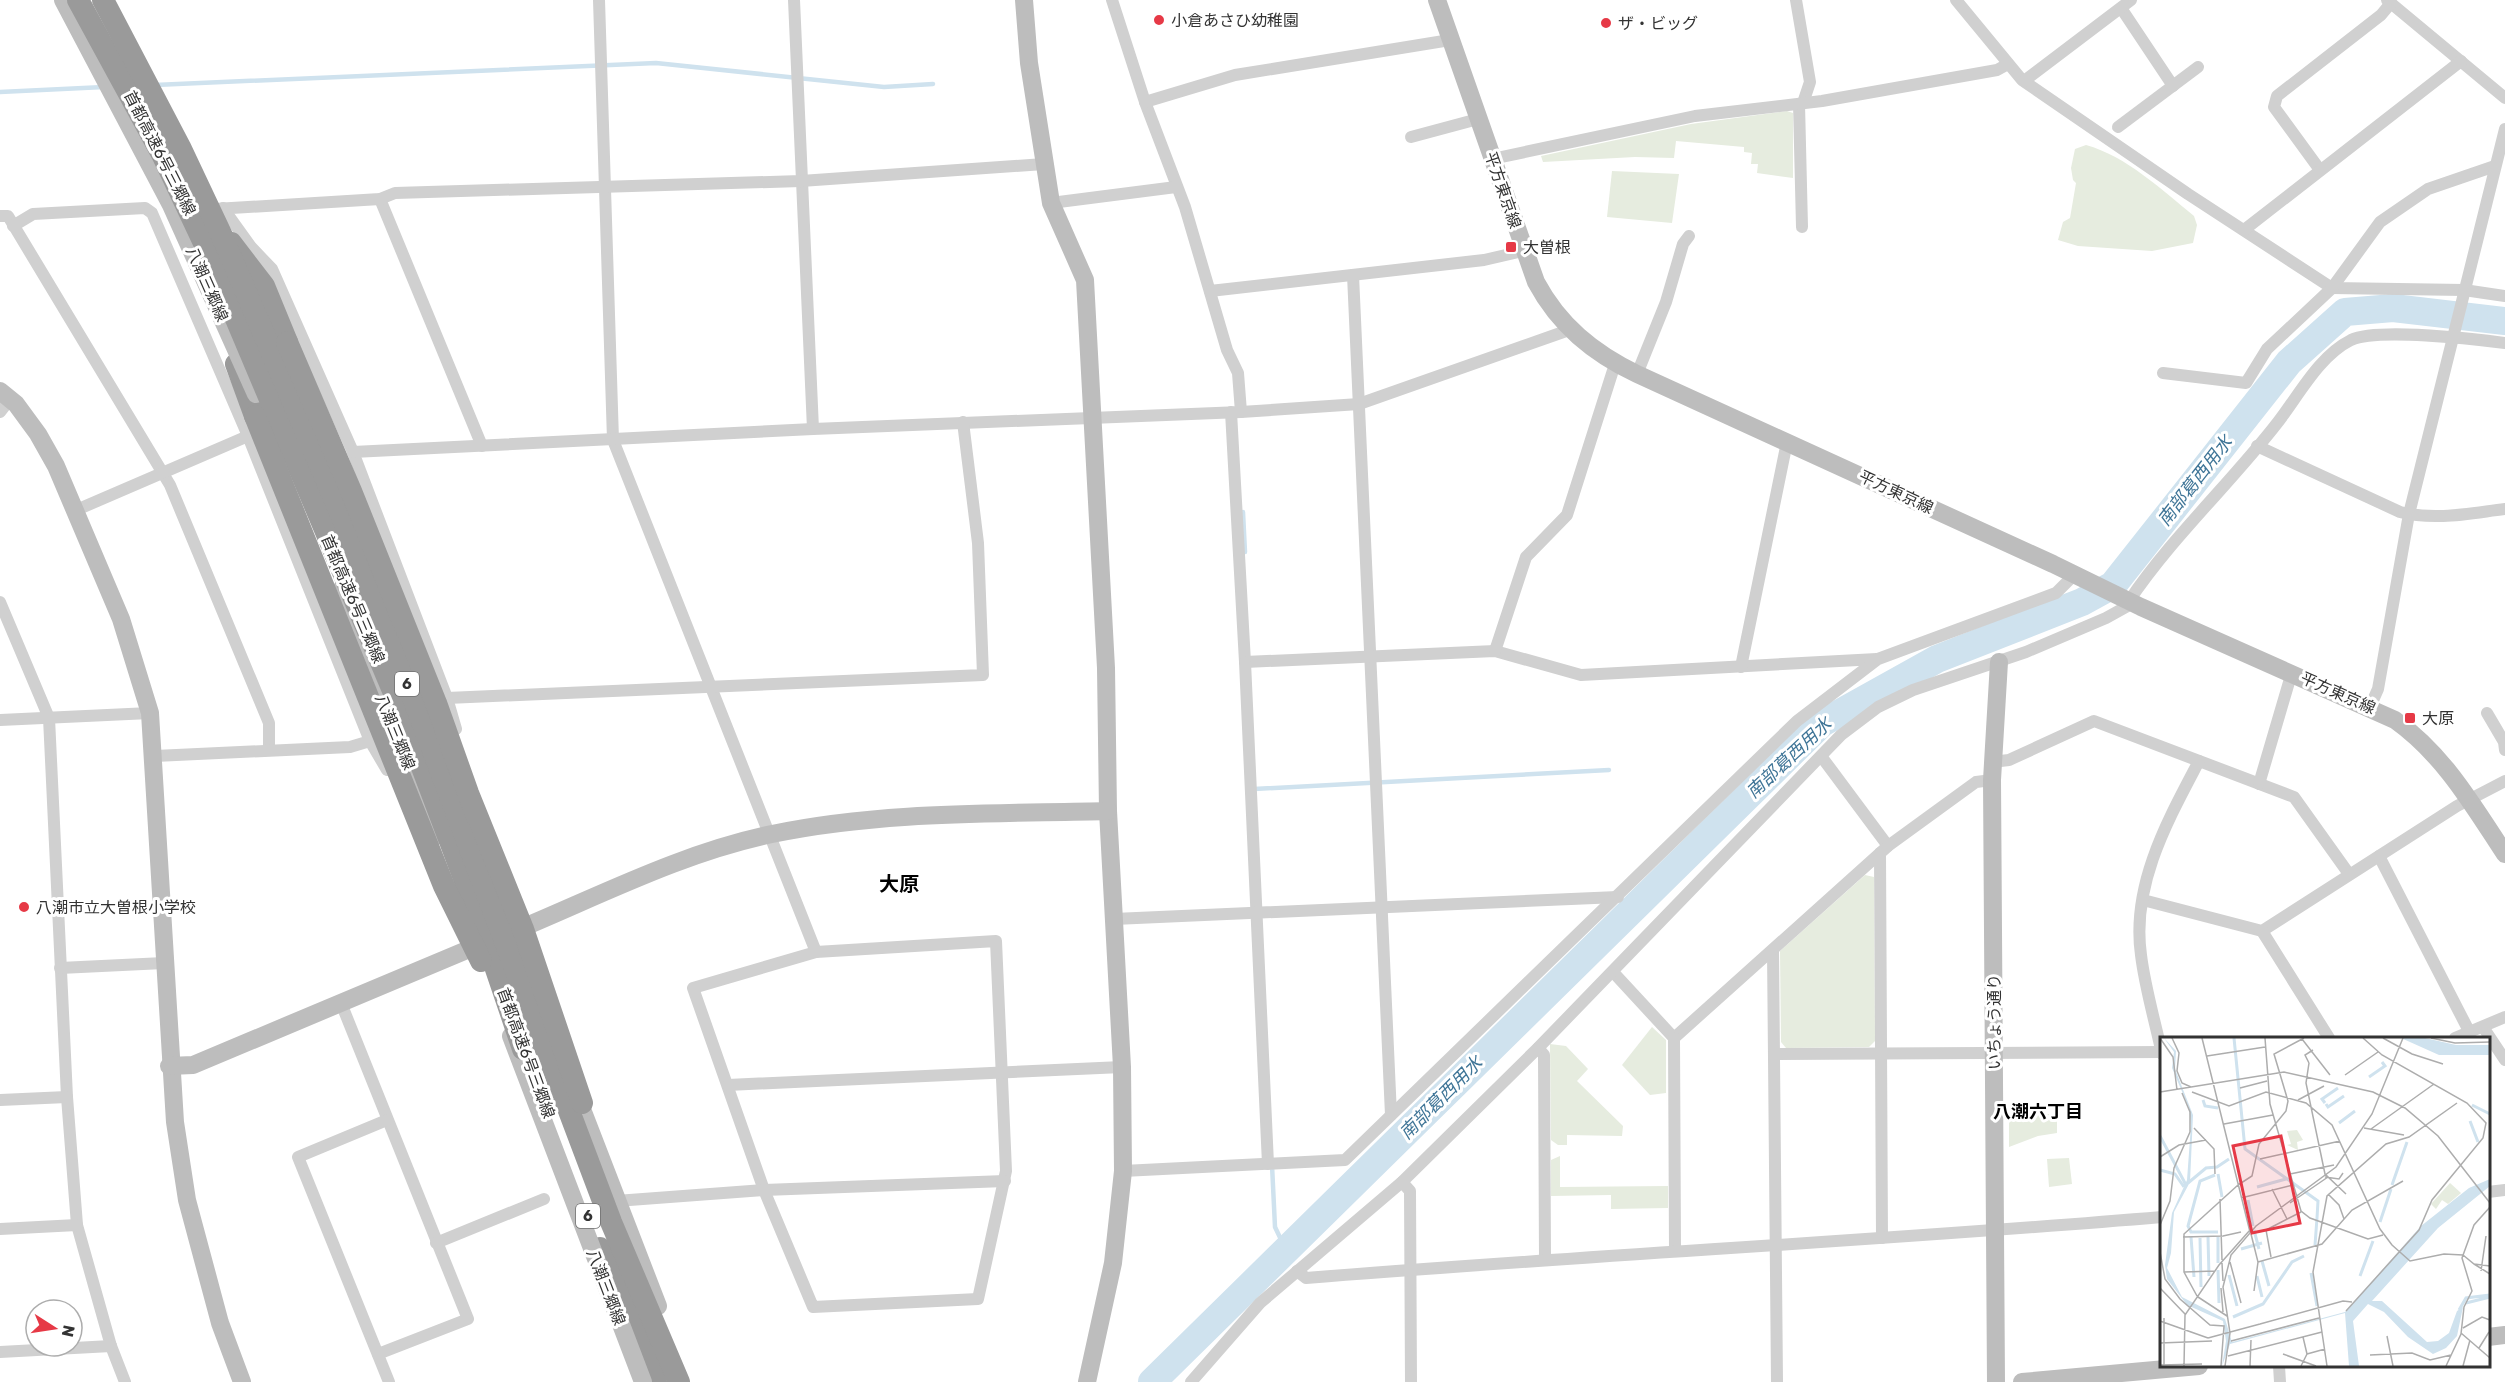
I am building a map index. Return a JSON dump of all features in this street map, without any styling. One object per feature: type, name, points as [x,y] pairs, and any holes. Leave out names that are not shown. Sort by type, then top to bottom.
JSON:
[{"type":"highway","name":"首都高速6号三郷線","points":[[78,0],[163,156],[208,254],[393,693],[476,910],[523,1049],[595,1236],[656,1382]]},
{"type":"highway","name":"首都高速6号三郷線","points":[[104,0],[180,147],[217,226],[364,568],[611,1222],[680,1382]]},
{"type":"highway","points":[[231,243],[264,286],[395,598],[524,929],[580,1098],[644,1263],[680,1382]]},
{"type":"highway","points":[[214,299],[252,426],[444,886],[523,1049]]},
{"type":"main road","name":"八潮三郷線","points":[[63,0],[171,206],[286,461],[425,809],[643,1382]]},
{"type":"main road","points":[[110,0],[219,208],[231,243],[333,469],[448,754],[616,1201],[689,1382]]},
{"type":"main road","points":[[1024,0],[1029,63],[1051,203],[1085,280],[1106,668],[1108,811],[1122,1067],[1123,1171],[1113,1263],[1087,1382]]},
{"type":"main road","name":"平方東京線","points":[[1437,0],[1523,251],[1545,299],[1569,330],[1615,364],[2128,600],[2370,707],[2415,735],[2453,775],[2505,854]]},
{"type":"main road","points":[[3,401],[38,434],[56,466],[121,619],[150,713],[155,756],[169,1066],[175,1122],[187,1200],[220,1323],[242,1382]]},
{"type":"main road","name":"いちょう通り","points":[[1996,1382],[1992,771],[1999,662]]},
{"type":"main road","points":[[169,1066],[193,1065],[651,872],[770,834],[833,824],[906,818],[1108,811]]},
{"type":"main road","points":[[2490,1337],[2505,1335]]},
{"type":"main road","points":[[2022,1382],[2178,1367]]},
{"type":"street","points":[[599,0],[613,440],[816,952]]},
{"type":"street","points":[[794,0],[813,429]]},
{"type":"street","points":[[1112,0],[1145,102],[1176,187],[1227,350],[1238,373],[1236,412],[1245,662],[1268,1164]]},
{"type":"street","points":[[1796,0],[1810,82],[1801,104],[1805,225]]},
{"type":"street","points":[[1956,0],[2024,81],[2332,288],[2505,296]]},
{"type":"street","points":[[2320,170],[2274,107],[2277,96],[2381,15],[2389,1],[2404,6],[2461,61],[2505,98]]},
{"type":"street","points":[[2024,81],[2126,4],[2173,86]]},
{"type":"street","points":[[1145,102],[1235,75],[1450,39]]},
{"type":"street","points":[[2244,230],[2461,61]]},
{"type":"street","points":[[1492,159],[1695,116],[1801,104],[1997,70],[2008,64]]},
{"type":"street","points":[[2118,127],[2198,67]]},
{"type":"street","points":[[1410,137],[1478,119]]},
{"type":"street","points":[[2370,707],[2378,689],[2409,514],[2505,129]]},
{"type":"street","points":[[219,208],[380,199],[394,193],[606,189],[801,180],[1044,164]]},
{"type":"street","points":[[2163,373],[2246,383],[2267,350],[2332,288],[2380,222],[2428,189],[2495,166]]},
{"type":"street","points":[[1051,203],[1176,187]]},
{"type":"street","points":[[380,199],[482,446]]},
{"type":"street","points":[[13,226],[33,214],[145,208],[152,213],[252,426],[370,741],[395,784],[425,809]]},
{"type":"street","points":[[219,208],[272,270],[353,452],[447,698],[457,731],[448,754]]},
{"type":"street","points":[[0,216],[8,216],[163,472],[269,723],[269,750]]},
{"type":"street","points":[[1637,374],[1666,302],[1675,267],[1689,236]]},
{"type":"street","points":[[1210,291],[1484,260],[1523,251]]},
{"type":"street","points":[[1353,275],[1391,1115]]},
{"type":"street","points":[[353,452],[1091,416],[1236,412],[1359,404],[1569,330]]},
{"type":"street","points":[[1191,1382],[1260,1304],[1401,1182],[1538,1048],[1841,735],[1878,707],[1913,690],[1999,662],[2106,618],[2128,600],[2321,366],[2350,340],[2366,336],[2454,333],[2505,343]]},
{"type":"street","points":[[1496,651],[1526,557],[1567,515],[1615,364]]},
{"type":"street","points":[[447,698],[983,675],[978,543],[963,422]]},
{"type":"street","points":[[74,511],[163,472],[252,426]]},
{"type":"street","points":[[1741,667],[1787,442]]},
{"type":"street","points":[[2257,446],[2409,514],[2451,516],[2505,508]]},
{"type":"street","points":[[1245,662],[1496,651],[1581,675],[1878,659],[2056,593],[2082,578]]},
{"type":"street","points":[[322,617],[335,580]]},
{"type":"street","points":[[0,602],[49,718],[67,1097],[77,1225],[111,1346],[125,1382]]},
{"type":"street","points":[[1123,1171],[1345,1160],[1797,721],[1878,659]]},
{"type":"street","points":[[2259,784],[2292,672]]},
{"type":"street","points":[[0,720],[150,713]]},
{"type":"street","points":[[2487,713],[2504,742],[2505,750]]},
{"type":"street","points":[[1674,1038],[1884,850],[2009,760],[2094,721],[2294,797],[2349,874]]},
{"type":"street","points":[[155,756],[350,747],[370,741]]},
{"type":"street","points":[[1821,756],[1884,850],[1881,1238]]},
{"type":"street","points":[[2160,1048],[2140,954],[2143,900],[2151,861],[2199,760]]},
{"type":"street","points":[[2262,931],[2349,874],[2469,800],[2505,781]]},
{"type":"street","points":[[2379,856],[2470,1033]]},
{"type":"street","points":[[1114,919],[1618,897]]},
{"type":"street","points":[[2143,900],[2262,931],[2328,1037]]},
{"type":"street","points":[[996,941],[1002,1073],[1005,1181],[978,1299],[813,1307],[764,1190],[693,988],[816,952],[996,941]]},
{"type":"street","points":[[1773,950],[1777,1382]]},
{"type":"street","points":[[60,968],[164,963]]},
{"type":"street","points":[[1612,972],[1674,1038],[1674,1251]]},
{"type":"street","points":[[341,1003],[468,1319],[378,1354]]},
{"type":"street","points":[[2458,1037],[2505,1017]]},
{"type":"street","points":[[2482,1027],[2489,1037]]},
{"type":"street","points":[[2490,1038],[2505,1060]]},
{"type":"street","points":[[1538,1048],[1544,1055],[1545,1259]]},
{"type":"street","points":[[1774,1054],[2160,1053]]},
{"type":"street","points":[[728,1085],[1122,1067]]},
{"type":"street","points":[[0,1100],[67,1097]]},
{"type":"street","points":[[387,1120],[298,1157],[388,1382]]},
{"type":"street","points":[[616,1201],[764,1190],[1005,1181]]},
{"type":"street","points":[[1401,1182],[1410,1191],[1411,1382]]},
{"type":"street","points":[[2490,1192],[2505,1190]]},
{"type":"street","points":[[436,1243],[544,1199]]},
{"type":"street","points":[[1298,1271],[1306,1278],[1545,1259],[1996,1231],[2160,1216]]},
{"type":"street","points":[[0,1229],[77,1225]]},
{"type":"street","points":[[0,1352],[111,1346]]},
{"type":"street","points":[[2279,1367],[2280,1382]]},
{"type":"shaded area","points":[[1787,111],[1793,113],[1793,178],[1757,173],[1758,164],[1751,164],[1752,153],[1744,152],[1744,147],[1676,141],[1674,158],[1635,157],[1543,162],[1541,156],[1691,124]]},
{"type":"shaded area","points":[[2086,145],[2129,165],[2194,216],[2197,225],[2193,243],[2152,251],[2078,246],[2058,240],[2063,222],[2070,218],[2076,183],[2073,180],[2071,168],[2075,149]]},
{"type":"shaded area","points":[[1612,171],[1679,174],[1672,223],[1607,217]]},
{"type":"shaded area","points":[[1865,875],[1874,877],[1875,1041],[1869,1047],[1786,1048],[1781,1042],[1780,951]]},
{"type":"shaded area","points":[[1652,1027],[1666,1040],[1666,1093],[1650,1095],[1622,1065]]},
{"type":"shaded area","points":[[1550,1044],[1566,1046],[1588,1069],[1577,1081],[1623,1126],[1622,1136],[1567,1135],[1567,1145],[1558,1145],[1551,1140]]},
{"type":"shaded area","points":[[2009,1114],[2057,1114],[2057,1133],[2038,1136],[2009,1147]]},
{"type":"shaded area","points":[[1560,1156],[1560,1187],[1668,1186],[1668,1208],[1611,1209],[1611,1195],[1551,1196],[1551,1160]]},
{"type":"shaded area","points":[[2069,1158],[2072,1184],[2049,1187],[2047,1159]]},
{"type":"waterway","points":[[155,85],[656,63],[884,87],[933,84]]},
{"type":"waterway","points":[[0,92],[104,87]]},
{"type":"waterway","name":"南部葛西用水","points":[[1152,1382],[1822,723],[1937,659],[2082,602],[2113,585],[2289,362],[2345,312],[2393,308],[2505,321]]},
{"type":"waterway","points":[[1243,512],[1245,552]]},
{"type":"waterway","points":[[1254,789],[1609,770]]},
{"type":"waterway","points":[[1272,1165],[1275,1227],[1286,1250]]},
{"type":"place","name":"小倉あさひ幼稚園","points":[[1159,20]]},
{"type":"place","name":"ザ・ビッグ","points":[[1606,23]]},
{"type":"place","name":"大曽根","points":[[1511,247]]},
{"type":"place","name":"大原","points":[[2410,718]]},
{"type":"place","name":"八潮市立大曽根小学校","points":[[24,907]]},
{"type":"district","name":"大原","points":[[899,884]]},
{"type":"district","name":"八潮六丁目","points":[[2038,1112]]}]
